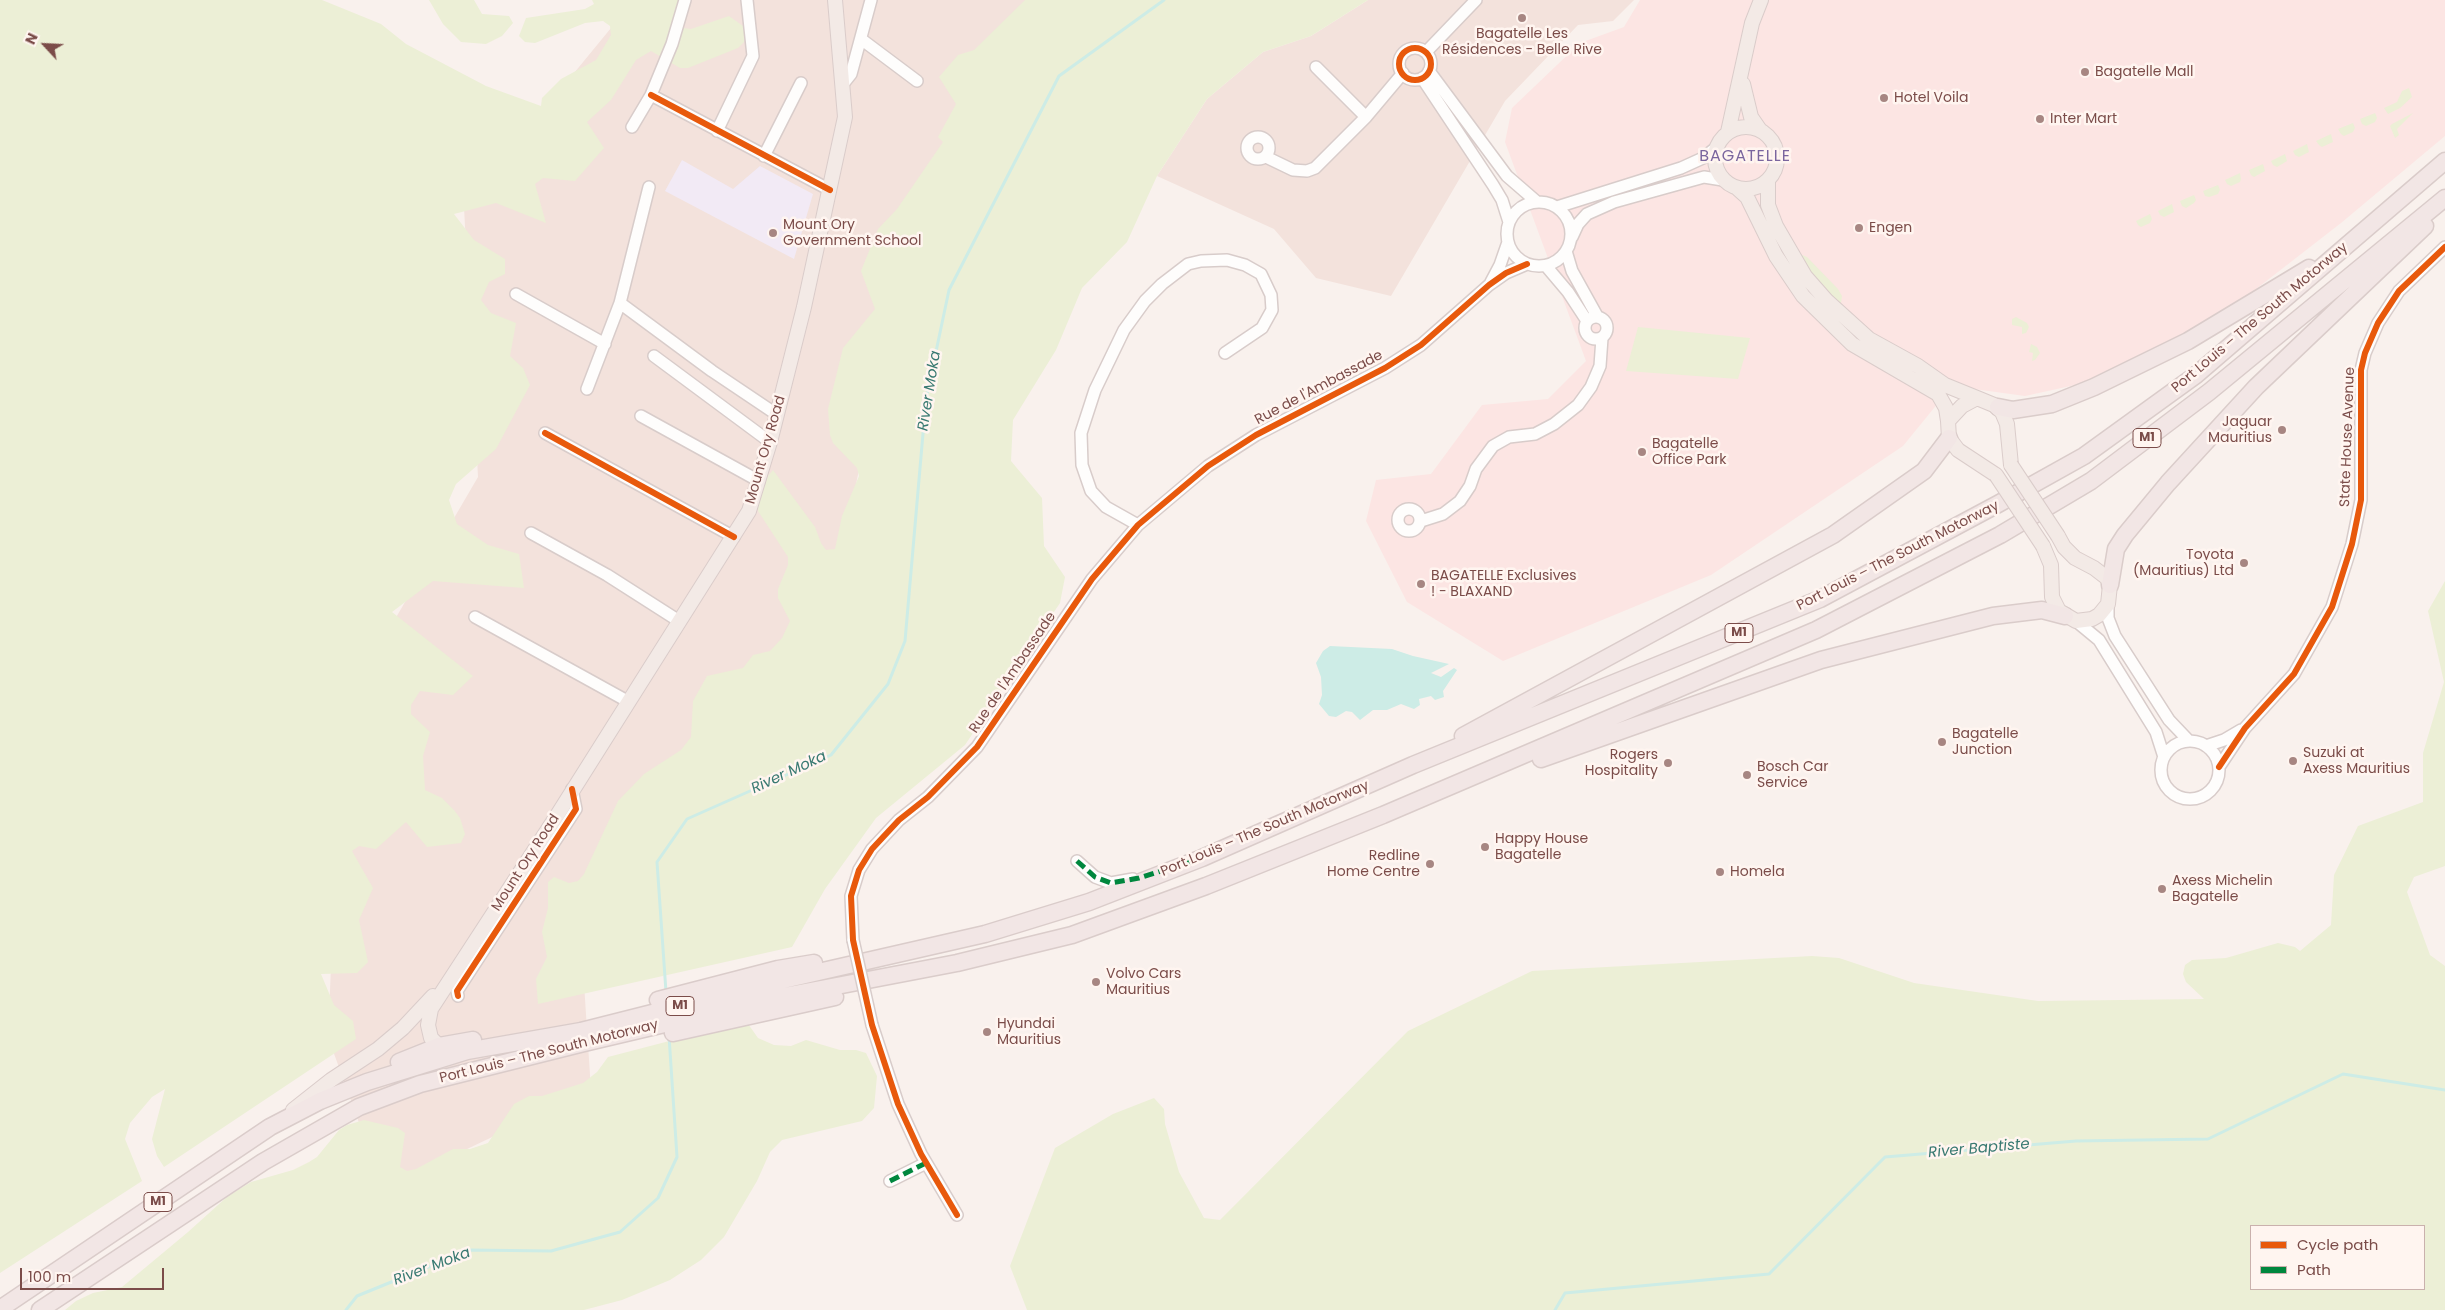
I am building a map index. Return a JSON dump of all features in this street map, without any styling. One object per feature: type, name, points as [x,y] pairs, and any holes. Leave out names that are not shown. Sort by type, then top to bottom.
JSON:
[{"type":"highway","name":"Port Louis – The South Motorway","points":[[40,1310],[263,1162],[359,1107],[433,1081],[583,1037],[779,989],[942,943],[985,934],[1089,902],[1202,858],[1413,765],[1820,599],[2084,456],[2196,374],[2352,242],[2445,160]]},
{"type":"highway","name":"Port Louis – The South Motorway","points":[[779,989],[957,963],[1072,935],[1206,886],[1383,815],[1816,630],[2000,535],[2091,481],[2201,398],[2445,198]]},
{"type":"highway","points":[[2110,585],[2116,549],[2124,535],[2168,483],[2256,387],[2432,220],[2445,204]]},
{"type":"highway","points":[[1998,407],[2013,410],[2052,404],[2094,387],[2188,341],[2352,242]]},
{"type":"highway","points":[[1413,765],[1446,745],[1833,535],[1924,471],[1949,438]]},
{"type":"highway","points":[[1383,815],[1821,660],[1993,616],[2042,610],[2071,618]]},
{"type":"highway","points":[[320,1101],[338,1086],[439,1046],[583,1037],[779,989]]},
{"type":"highway","name":"Port Louis – The South Motorway","points":[[0,1309],[270,1127],[320,1101],[367,1082],[467,1051],[583,1037]]},
{"type":"main road","name":"Mount Ory Road","points":[[439,1046],[431,1038],[428,1025],[431,1009],[749,511],[770,442],[804,306],[845,117],[835,0]]},
{"type":"main road","points":[[1761,0],[1752,23],[1728,132],[1717,147],[1715,164],[1723,180],[1737,188],[1747,197],[1776,256],[1803,296],[1852,344],[1938,394],[1946,408],[1949,438],[1958,450],[1996,474],[2043,546],[2051,565],[2054,604],[2071,618],[2092,619],[2098,615],[2108,604],[2110,585],[2101,572],[2075,558],[2064,547],[2011,465],[2005,416],[1998,407],[1945,385],[1918,366],[1869,339],[1821,295],[1790,254],[1776,226],[1768,206],[1768,180]]},
{"type":"main road","points":[[1737,188],[1754,189],[1768,180],[1774,173],[1778,156],[1772,141],[1760,130],[1751,117],[1741,73]]},
{"type":"main road","points":[[1728,132],[1744,127],[1760,130]]},
{"type":"main road","points":[[1948,421],[1962,406],[1977,398]]},
{"type":"main road","name":"Mount Ory Road","points":[[270,1127],[396,1034],[454,971]]},
{"type":"street","points":[[632,127],[651,95],[672,44],[684,0]]},
{"type":"street","points":[[716,131],[753,56],[747,0]]},
{"type":"street","points":[[843,84],[852,74],[871,0]]},
{"type":"street","points":[[1426,52],[1476,0]]},
{"type":"street","points":[[861,39],[917,81]]},
{"type":"street","points":[[1417,48],[1426,52],[1431,61],[1425,74],[1411,79],[1403,73],[1400,64],[1407,50],[1417,48]]},
{"type":"street","points":[[1316,68],[1366,118]]},
{"type":"street","points":[[1266,156],[1293,170],[1307,171],[1315,168],[1366,118],[1403,73]]},
{"type":"street","points":[[1425,74],[1507,176],[1537,202],[1557,207],[1681,168],[1703,158],[1717,147]]},
{"type":"street","points":[[1425,74],[1502,200],[1509,222],[1508,242],[1500,265],[1489,285]]},
{"type":"street","points":[[764,156],[801,82]]},
{"type":"street","points":[[651,95],[830,190]]},
{"type":"street","points":[[1489,285],[1506,273],[1526,264],[1546,266],[1560,259],[1578,224],[1588,214],[1598,208],[1661,188],[1704,177],[1723,180]]},
{"type":"street","points":[[587,389],[620,303],[649,187]]},
{"type":"street","points":[[1509,222],[1520,208],[1537,202]]},
{"type":"street","points":[[1557,207],[1568,221],[1568,246],[1572,271],[1592,319]]},
{"type":"street","points":[[1508,242],[1512,252],[1526,264]]},
{"type":"street","name":"State House Avenue","points":[[2219,767],[2245,728],[2294,674],[2332,607],[2352,544],[2361,500],[2361,370],[2369,341],[2378,322],[2399,291],[2445,247]]},
{"type":"street","points":[[1138,525],[1106,507],[1091,491],[1082,465],[1081,433],[1096,390],[1124,330],[1146,301],[1162,284],[1188,264],[1201,261],[1227,260],[1245,265],[1261,274],[1271,295],[1272,310],[1262,328],[1224,354]]},
{"type":"street","points":[[1546,266],[1592,319],[1604,319],[1608,325],[1607,333],[1602,338],[1594,340],[1588,336],[1585,328],[1592,319]]},
{"type":"street","name":"Rue de l'Ambassade","points":[[958,1215],[926,1163],[898,1104],[872,1025],[853,940],[851,896],[859,870],[872,849],[899,820],[928,797],[977,747],[1092,579],[1138,525],[1208,466],[1256,435],[1385,368],[1421,345],[1489,285]]},
{"type":"street","points":[[516,294],[605,344]]},
{"type":"street","points":[[620,303],[712,371],[776,414]]},
{"type":"street","points":[[1421,521],[1443,514],[1460,502],[1470,486],[1476,469],[1493,446],[1509,437],[1535,434],[1554,424],[1578,405],[1591,387],[1600,366],[1602,338]]},
{"type":"street","points":[[654,356],[770,442]]},
{"type":"street","points":[[640,416],[759,481]]},
{"type":"street","points":[[545,433],[734,537]]},
{"type":"street","points":[[531,532],[607,575],[678,621]]},
{"type":"street","points":[[2071,618],[2099,640],[2156,732],[2164,757],[2162,768],[2165,785],[2178,796],[2190,800],[2205,794],[2211,788],[2219,767],[2213,752],[2206,746],[2189,741],[2169,720],[2116,636],[2108,618],[2108,604]]},
{"type":"street","points":[[475,617],[628,702]]},
{"type":"street","points":[[2206,746],[2224,740],[2245,728]]},
{"type":"street","points":[[2164,757],[2175,746],[2189,741]]},
{"type":"street","points":[[458,996],[457,991],[576,808],[572,789]]},
{"type":"street","points":[[1078,861],[1095,877],[1111,883],[1139,878],[1202,858]]},
{"type":"street","points":[[890,1181],[926,1163]]},
{"type":"shaded area","points":[[634,0],[1036,0],[912,207],[829,618],[580,923],[591,1090],[383,1189],[328,1037],[342,710],[478,477],[464,207]]},
{"type":"shaded area","points":[[1368,0],[1634,0],[1613,21],[1578,25],[1505,101],[1391,296],[1316,278],[1274,229],[1157,176],[1207,99],[1263,52],[1311,36]]},
{"type":"shaded area","name":"BAGATELLE","points":[[1640,0],[2445,0],[2445,136],[2341,223],[2211,324],[2098,380],[2025,396],[1952,386],[1903,446],[1711,575],[1503,661],[1407,602],[1366,521],[1376,480],[1431,474],[1482,405],[1548,399],[1586,361],[1505,142],[1512,108],[1580,43],[1624,27]]},
{"type":"shaded area","name":"Mount Ory Government School","points":[[682,160],[733,189],[760,166],[813,194],[794,259],[665,191]]},
{"type":"green space","points":[[0,0],[322,0],[381,24],[406,44],[486,86],[541,106],[542,98],[561,79],[596,60],[611,35],[610,26],[603,21],[585,23],[535,43],[525,42],[519,36],[526,18],[585,9],[594,4],[592,0],[680,0],[675,14],[676,22],[683,28],[691,29],[729,16],[743,26],[746,34],[744,42],[738,48],[688,68],[680,68],[651,51],[636,60],[611,100],[587,122],[604,148],[575,181],[543,178],[535,184],[546,223],[496,203],[454,214],[474,240],[505,259],[505,274],[489,282],[481,300],[491,313],[516,323],[510,356],[523,368],[530,385],[496,449],[456,484],[449,500],[457,524],[488,545],[519,554],[524,588],[433,581],[392,612],[473,676],[453,695],[420,691],[411,705],[411,714],[430,732],[423,756],[425,790],[442,798],[454,810],[460,818],[465,834],[461,843],[427,847],[406,822],[376,849],[359,846],[352,851],[373,888],[359,920],[368,962],[357,973],[321,974],[334,1005],[353,1021],[356,1039],[164,1167],[157,1156],[152,1139],[165,1089],[152,1097],[130,1123],[125,1139],[142,1181],[0,1273]]},
{"type":"green space","points":[[429,0],[474,0],[482,14],[509,16],[513,23],[502,36],[486,44],[461,42],[443,24]]},
{"type":"green space","points":[[1025,0],[1368,0],[1311,36],[1263,52],[1207,99],[1157,176],[1127,242],[1082,288],[1056,350],[1013,420],[1011,461],[1042,498],[1044,546],[1065,577],[1060,603],[965,745],[876,818],[825,889],[792,947],[538,1004],[536,979],[547,957],[542,932],[548,908],[548,882],[554,877],[569,883],[578,881],[584,874],[618,801],[644,774],[681,750],[691,737],[693,701],[707,676],[743,668],[753,655],[770,651],[782,638],[790,621],[778,598],[778,589],[788,565],[788,557],[758,511],[758,502],[768,476],[773,470],[815,527],[826,550],[835,549],[842,516],[859,476],[857,468],[833,443],[830,435],[828,409],[843,348],[875,309],[861,271],[878,229],[897,209],[943,142],[938,137],[956,104],[939,77],[958,55],[974,50]]},
{"type":"green space","points":[[2409,88],[2412,97],[2400,108],[2388,114],[2384,108],[2397,102],[2402,91]]},
{"type":"green space","points":[[2375,113],[2377,118],[2375,122],[2366,126],[2362,124],[2360,119]]},
{"type":"green space","points":[[2413,113],[2397,129],[2399,135],[2395,138],[2390,126]]},
{"type":"green space","points":[[2353,123],[2355,128],[2353,132],[2344,136],[2341,134],[2338,129]]},
{"type":"green space","points":[[2331,134],[2333,142],[2322,147],[2316,141]]},
{"type":"green space","points":[[2307,144],[2309,152],[2299,157],[2295,155],[2293,151]]},
{"type":"green space","points":[[2285,154],[2287,161],[2277,167],[2273,165],[2271,161]]},
{"type":"green space","points":[[2263,164],[2265,171],[2254,177],[2251,175],[2249,170]]},
{"type":"green space","points":[[2240,173],[2240,182],[2231,186],[2227,184],[2225,180]]},
{"type":"green space","points":[[2218,185],[2220,190],[2218,194],[2209,197],[2205,196],[2203,191]]},
{"type":"green space","points":[[2194,195],[2196,200],[2194,203],[2186,208],[2182,206],[2180,201]]},
{"type":"green space","points":[[2172,204],[2174,212],[2164,217],[2160,215],[2158,211]]},
{"type":"green space","points":[[2150,214],[2152,219],[2150,223],[2141,227],[2138,225],[2136,221]]},
{"type":"green space","points":[[1793,251],[1807,257],[1838,289],[1842,296],[1841,303],[1833,301]]},
{"type":"green space","points":[[2016,317],[2027,323],[2029,327],[2026,333],[2022,334],[2022,327],[2012,325],[2012,319]]},
{"type":"green space","points":[[1638,327],[1750,338],[1738,379],[1626,371]]},
{"type":"green space","points":[[2031,344],[2037,347],[2040,353],[2032,361],[2033,353],[2029,352]]},
{"type":"green space","points":[[2445,581],[2445,866],[2414,877],[2407,892],[2430,955],[2445,966],[2445,1310],[1027,1310],[1010,1266],[1055,1148],[1113,1114],[1154,1098],[1164,1109],[1165,1124],[1179,1172],[1204,1218],[1220,1220],[1408,1031],[1532,971],[1812,956],[1839,958],[1914,983],[2038,1001],[2204,999],[2186,982],[2183,974],[2185,965],[2192,960],[2226,958],[2278,943],[2295,947],[2300,951],[2331,925],[2334,875],[2358,826],[2423,802],[2423,753],[2444,682],[2428,611]]},
{"type":"green space","points":[[746,1021],[758,1038],[774,1045],[791,1046],[806,1040],[840,1050],[856,1050],[866,1053],[877,1076],[874,1108],[862,1121],[782,1140],[770,1152],[757,1181],[724,1237],[701,1260],[670,1280],[622,1300],[584,1310],[65,1310],[76,1301],[93,1293],[122,1287],[228,1196],[251,1182],[293,1170],[309,1162],[317,1157],[339,1130],[347,1125],[364,1120],[398,1128],[405,1133],[400,1167],[407,1171],[416,1169],[453,1149],[470,1149],[488,1143],[514,1104],[529,1096],[542,1096],[583,1083],[597,1072],[608,1057]]},
{"type":"water","points":[[1330,646],[1392,649],[1449,664],[1431,673],[1441,677],[1454,668],[1457,670],[1443,691],[1444,697],[1435,700],[1431,696],[1419,699],[1420,705],[1414,709],[1401,704],[1387,710],[1373,710],[1360,720],[1352,712],[1346,711],[1336,717],[1329,716],[1319,704],[1322,695],[1321,677],[1316,663],[1323,651]]},
{"type":"waterway","name":"River Moka","points":[[666,992],[657,862],[687,819],[831,755],[888,684],[905,641],[926,399],[949,290],[1059,76],[1164,0]]},
{"type":"waterway","name":"River Moka","points":[[346,1310],[357,1296],[470,1250],[551,1251],[620,1232],[658,1198],[677,1157],[669,1036]]},
{"type":"waterway","name":"River Baptiste","points":[[1555,1310],[1565,1293],[1769,1274],[1885,1157],[2076,1141],[2208,1139],[2343,1074],[2445,1090]]},
{"type":"marked path","points":[[1077,861],[1095,877],[1111,883],[1139,878],[1202,858]]},
{"type":"marked path","points":[[890,1181],[926,1163]]},
{"type":"cycle path","points":[[1415,48],[1426,53],[1431,64],[1426,75],[1415,80],[1404,75],[1399,64],[1404,53],[1415,48]]},
{"type":"cycle path","points":[[651,95],[830,190]]},
{"type":"cycle path","points":[[2219,767],[2245,728],[2294,674],[2332,607],[2352,544],[2361,500],[2361,370],[2365,353],[2378,323],[2399,291],[2445,247]]},
{"type":"cycle path","points":[[957,1215],[921,1154],[898,1104],[872,1025],[853,940],[851,896],[859,870],[872,849],[899,820],[928,797],[977,747],[1092,579],[1138,525],[1208,466],[1256,435],[1385,368],[1421,345],[1489,285],[1506,273],[1527,264]]},
{"type":"cycle path","points":[[545,433],[734,537]]},
{"type":"cycle path","points":[[458,996],[457,991],[576,809],[572,789]]},
{"type":"place","name":"Bagatelle Les Résidences - Belle Rive","points":[[1522,18]]},
{"type":"place","name":"Bagatelle Mall","points":[[2085,72]]},
{"type":"place","name":"Hotel Voila","points":[[1884,98]]},
{"type":"place","name":"Inter Mart","points":[[2040,119]]},
{"type":"place","name":"Engen","points":[[1859,228]]},
{"type":"place","name":"Mount Ory Government School","points":[[773,233]]},
{"type":"place","name":"Jaguar Mauritius","points":[[2282,430]]},
{"type":"place","name":"Bagatelle Office Park","points":[[1642,452]]},
{"type":"place","name":"Toyota (Mauritius) Ltd","points":[[2244,563]]},
{"type":"place","name":"BAGATELLE Exclusives ! - BLAXAND","points":[[1421,584]]},
{"type":"place","name":"Bagatelle Junction","points":[[1942,742]]},
{"type":"place","name":"Suzuki at Axess Mauritius","points":[[2293,761]]},
{"type":"place","name":"Rogers Hospitality","points":[[1668,763]]},
{"type":"place","name":"Bosch Car Service","points":[[1747,775]]},
{"type":"place","name":"Happy House Bagatelle","points":[[1485,847]]},
{"type":"place","name":"Redline Home Centre","points":[[1430,864]]},
{"type":"place","name":"Homela","points":[[1720,872]]},
{"type":"place","name":"Axess Michelin Bagatelle","points":[[2162,889]]},
{"type":"place","name":"Volvo Cars Mauritius","points":[[1096,982]]},
{"type":"place","name":"Hyundai Mauritius","points":[[987,1032]]},
{"type":"district","name":"BAGATELLE","points":[[1745,157]]}]
